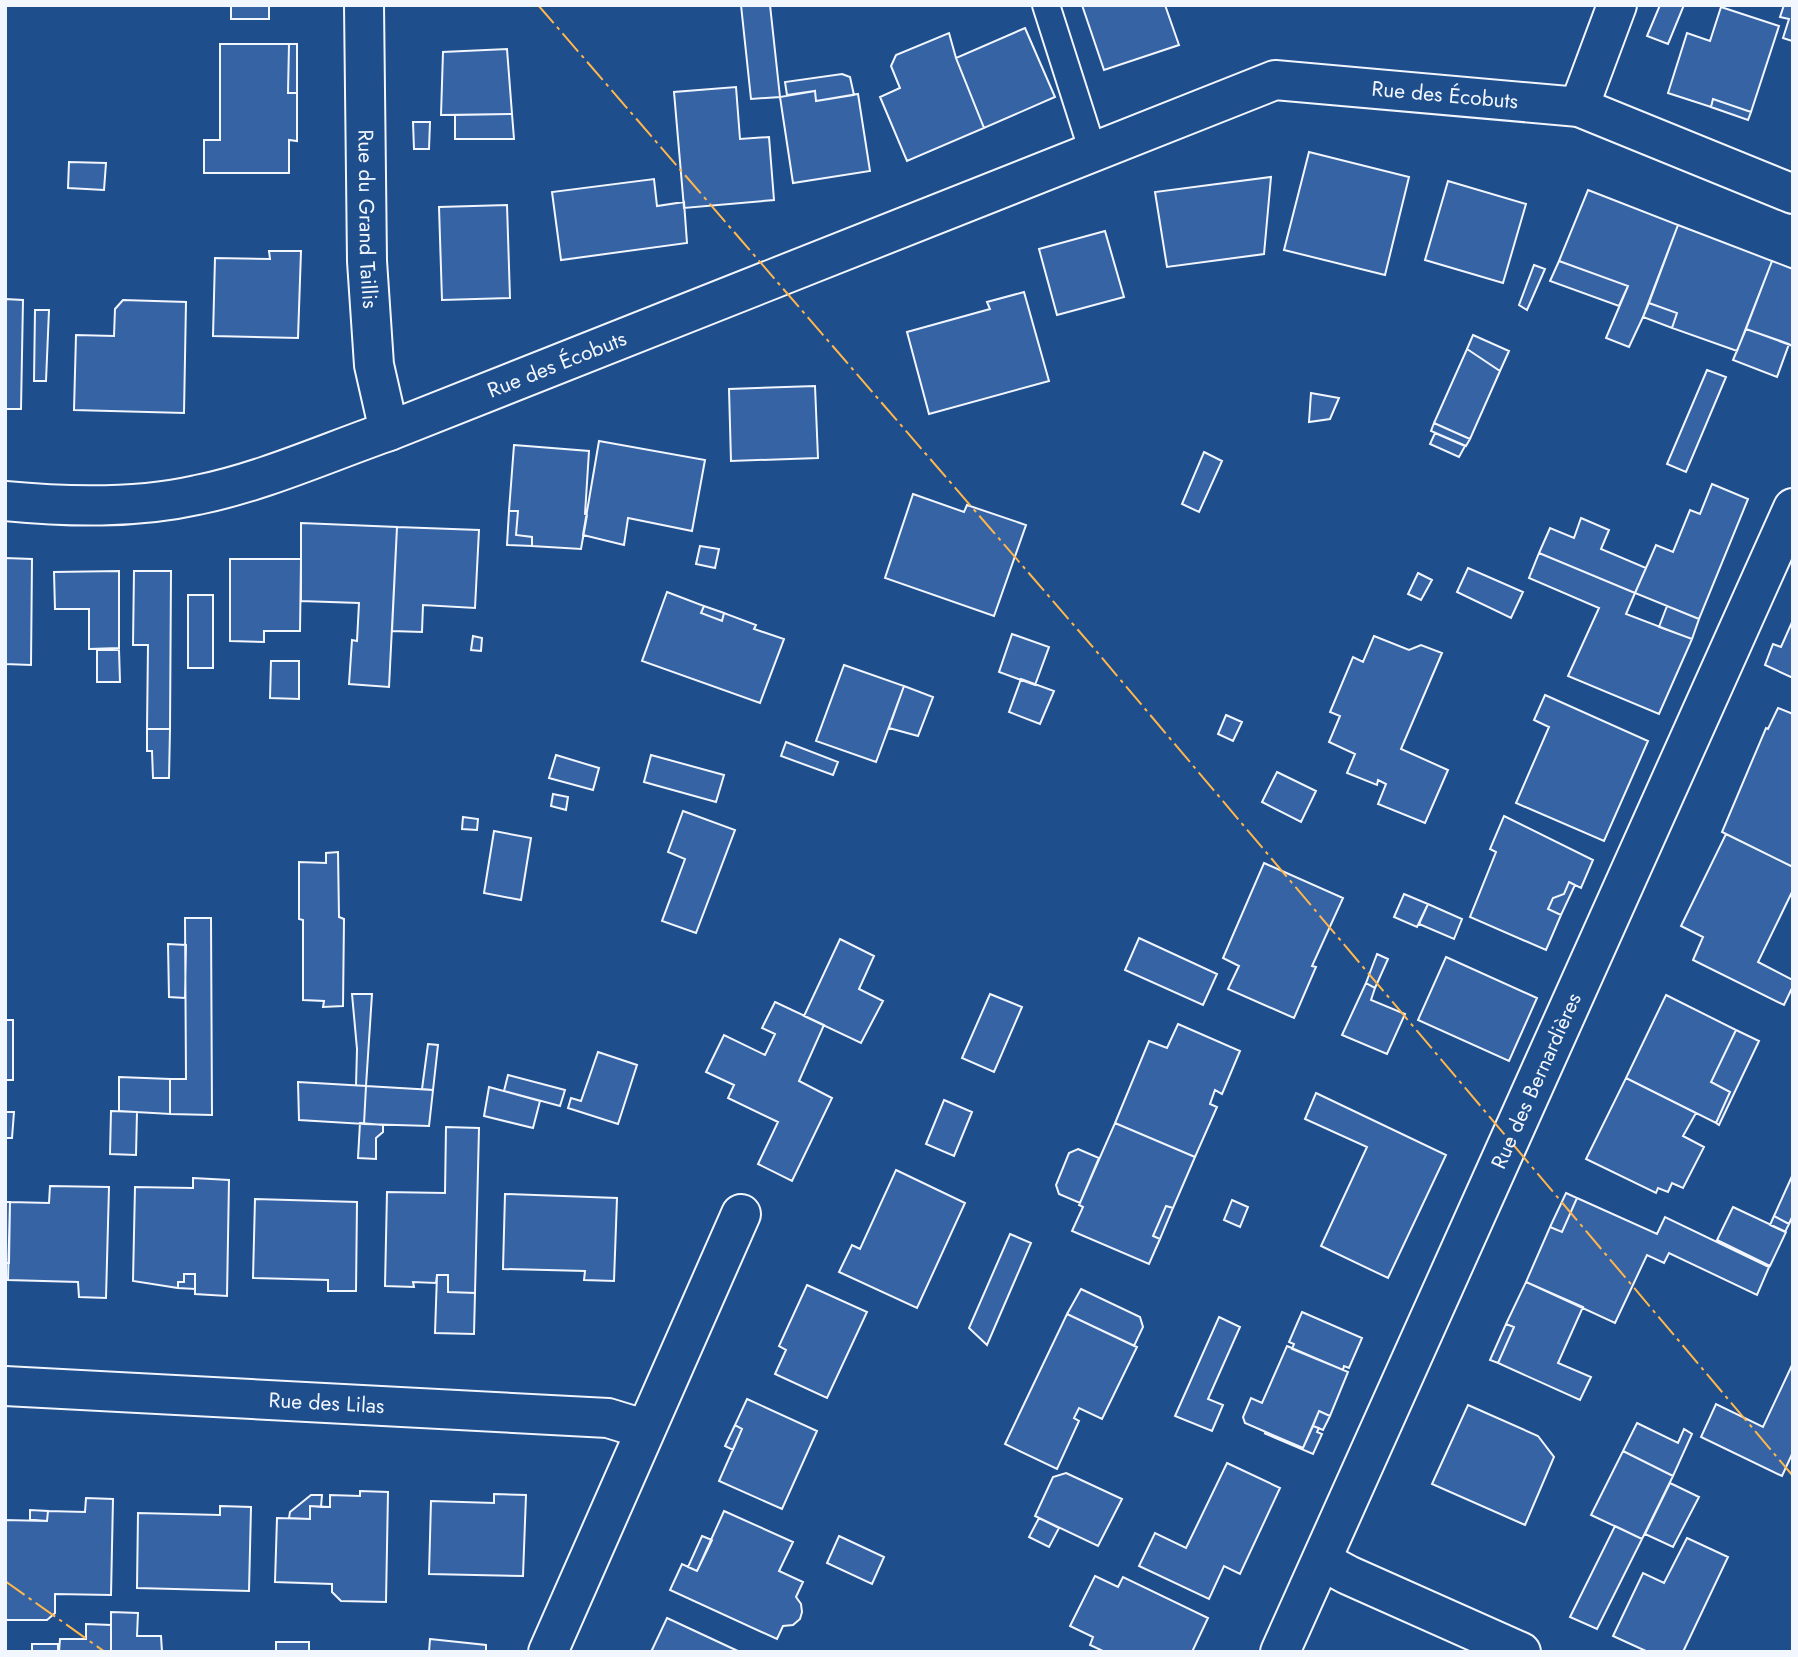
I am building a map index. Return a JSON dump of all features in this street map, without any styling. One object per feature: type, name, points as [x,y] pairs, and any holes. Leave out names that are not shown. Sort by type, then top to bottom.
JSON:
[{"type":"street","name":"Rue du Grand Taillis","points":[[364,5],[367,261],[374,365],[389,431]]},
{"type":"street","points":[[1579,107],[1617,5]]},
{"type":"street","name":"Rue des Écobuts","points":[[5,501],[117,505],[196,496],[262,476],[389,431],[1275,80],[1579,107],[1793,194]]},
{"type":"street","name":"Rue des Bernardières","points":[[1280,1652],[1793,508]]},
{"type":"street","points":[[548,1652],[741,1214]]},
{"type":"street","name":"Rue des Lilas","points":[[5,1386],[608,1418],[645,1429]]},
{"type":"street","points":[[1322,1561],[1521,1652]]},
{"type":"lane","points":[[1046,5],[1093,152]]},
{"type":"building","points":[[231,5],[269,5],[269,19],[231,19]]},
{"type":"building","points":[[741,5],[770,5],[780,97],[751,99]]},
{"type":"building","points":[[1082,5],[1165,5],[1179,45],[1104,70]]},
{"type":"building","points":[[1660,5],[1684,5],[1668,44],[1647,36]]},
{"type":"building","points":[[1784,5],[1793,5],[1792,41],[1783,38],[1789,19],[1780,17]]},
{"type":"building","points":[[1721,7],[1779,26],[1751,112],[1713,99],[1711,107],[1668,93],[1687,33],[1710,41]]},
{"type":"building","points":[[1025,28],[1055,97],[984,128],[956,58]]},
{"type":"building","points":[[949,33],[984,128],[907,161],[880,97],[900,88],[891,66],[896,55]]},
{"type":"building","points":[[220,44],[289,44],[288,93],[297,93],[297,141],[289,140],[289,173],[204,173],[204,140],[220,140]]},
{"type":"building","points":[[289,44],[297,44],[297,93],[288,93]]},
{"type":"building","points":[[507,49],[512,114],[441,115],[443,52]]},
{"type":"building","points":[[842,74],[850,77],[854,95],[816,101],[815,91],[787,95],[785,82]]},
{"type":"building","points":[[736,87],[740,139],[769,137],[774,200],[684,208],[674,92]]},
{"type":"building","points":[[815,91],[816,101],[858,94],[870,171],[793,183],[780,97]]},
{"type":"building","points":[[1713,99],[1751,112],[1748,120],[1711,107]]},
{"type":"building","points":[[512,114],[514,139],[455,139],[455,115]]},
{"type":"building","points":[[413,122],[430,122],[429,149],[414,149]]},
{"type":"building","points":[[1309,152],[1409,177],[1385,275],[1284,250]]},
{"type":"building","points":[[69,162],[106,163],[104,190],[68,188]]},
{"type":"building","points":[[1271,177],[1264,254],[1167,267],[1155,192]]},
{"type":"building","points":[[654,179],[657,206],[684,202],[687,243],[561,260],[552,192]]},
{"type":"building","points":[[1448,181],[1526,204],[1503,283],[1425,260]]},
{"type":"building","points":[[1588,190],[1678,225],[1629,347],[1606,338],[1628,286],[1559,261]]},
{"type":"building","points":[[507,205],[510,298],[442,300],[439,207]]},
{"type":"building","points":[[1678,225],[1772,261],[1737,351],[1672,328],[1677,313],[1649,303]]},
{"type":"building","points":[[1105,231],[1124,297],[1057,315],[1039,249]]},
{"type":"building","points":[[269,251],[301,251],[298,338],[213,336],[215,258],[270,259]]},
{"type":"building","points":[[1559,261],[1628,286],[1619,306],[1550,281]]},
{"type":"building","points":[[1772,261],[1793,269],[1793,346],[1746,329]]},
{"type":"building","points":[[1534,265],[1545,269],[1527,310],[1519,305]]},
{"type":"building","points":[[1024,292],[1049,381],[929,414],[907,332],[990,309],[987,302]]},
{"type":"building","points":[[5,299],[23,300],[21,409],[5,409]]},
{"type":"building","points":[[123,300],[186,302],[184,413],[74,410],[76,335],[114,336],[115,309]]},
{"type":"building","points":[[1649,303],[1677,313],[1672,328],[1643,317]]},
{"type":"building","points":[[35,310],[49,310],[46,381],[34,381]]},
{"type":"building","points":[[1746,329],[1789,344],[1777,377],[1733,360]]},
{"type":"building","points":[[1473,335],[1509,351],[1500,371],[1467,349]]},
{"type":"building","points":[[1467,349],[1500,371],[1470,439],[1434,423]]},
{"type":"building","points":[[1707,370],[1726,377],[1686,472],[1667,464]]},
{"type":"building","points":[[815,386],[818,458],[731,461],[729,389]]},
{"type":"building","points":[[1311,393],[1339,398],[1330,419],[1309,422]]},
{"type":"building","points":[[1434,423],[1470,439],[1466,446],[1431,431]]},
{"type":"building","points":[[1435,433],[1465,446],[1459,457],[1430,444]]},
{"type":"building","points":[[599,441],[705,460],[692,531],[628,518],[624,545],[583,535]]},
{"type":"building","points":[[514,445],[589,451],[587,515],[581,549],[532,546],[532,537],[516,535],[518,511],[509,511]]},
{"type":"building","points":[[1204,452],[1222,461],[1199,512],[1182,504]]},
{"type":"building","points":[[1712,484],[1748,499],[1699,619],[1635,593],[1656,545],[1673,552],[1690,510],[1700,514]]},
{"type":"building","points":[[913,494],[964,512],[967,505],[1026,525],[994,616],[885,578]]},
{"type":"building","points":[[509,511],[518,511],[516,535],[532,537],[532,546],[507,545]]},
{"type":"building","points":[[1581,518],[1609,530],[1601,549],[1646,568],[1635,593],[1539,553],[1550,528],[1574,538]]},
{"type":"building","points":[[301,523],[397,527],[389,687],[349,684],[352,640],[357,641],[359,603],[301,601]]},
{"type":"building","points":[[397,527],[479,530],[475,608],[423,605],[422,632],[392,631]]},
{"type":"building","points":[[700,546],[719,549],[715,568],[696,564]]},
{"type":"building","points":[[1539,553],[1635,593],[1626,614],[1692,639],[1659,714],[1568,676],[1599,608],[1529,578]]},
{"type":"building","points":[[5,558],[32,559],[31,665],[5,664]]},
{"type":"building","points":[[230,559],[301,559],[300,631],[264,631],[264,642],[230,641]]},
{"type":"building","points":[[1468,568],[1523,592],[1511,618],[1457,592]]},
{"type":"building","points":[[119,571],[119,648],[89,649],[89,609],[55,609],[54,572]]},
{"type":"building","points":[[134,571],[171,571],[170,729],[147,729],[148,645],[133,645]]},
{"type":"building","points":[[1418,573],[1432,580],[1421,600],[1408,594]]},
{"type":"building","points":[[667,592],[704,606],[701,613],[722,621],[724,613],[756,625],[754,629],[784,639],[760,703],[642,661]]},
{"type":"building","points":[[188,595],[213,595],[213,668],[188,668]]},
{"type":"building","points":[[704,606],[724,613],[722,621],[701,613]]},
{"type":"building","points":[[1667,606],[1699,619],[1692,639],[1659,627]]},
{"type":"building","points":[[1793,620],[1793,678],[1765,665],[1773,644],[1781,647]]},
{"type":"building","points":[[1012,634],[1049,647],[1035,685],[999,672]]},
{"type":"building","points":[[473,636],[482,638],[481,651],[471,650]]},
{"type":"building","points":[[1374,636],[1409,650],[1421,645],[1442,653],[1401,749],[1448,770],[1425,823],[1378,804],[1386,784],[1378,780],[1377,785],[1347,773],[1355,754],[1329,742],[1340,716],[1330,712],[1353,657],[1363,662]]},
{"type":"building","points":[[97,650],[119,650],[120,682],[97,682]]},
{"type":"building","points":[[271,661],[299,661],[299,699],[270,698]]},
{"type":"building","points":[[844,665],[904,686],[876,762],[816,741]]},
{"type":"building","points":[[1021,679],[1054,691],[1040,724],[1009,712]]},
{"type":"building","points":[[904,686],[933,697],[918,736],[889,728]]},
{"type":"building","points":[[1545,695],[1648,741],[1604,841],[1516,803],[1549,727],[1534,720]]},
{"type":"building","points":[[1778,708],[1793,714],[1793,867],[1722,832],[1766,728],[1768,729]]},
{"type":"building","points":[[1226,715],[1242,722],[1233,741],[1218,734]]},
{"type":"building","points":[[147,729],[170,729],[169,778],[153,778],[152,751],[147,751]]},
{"type":"building","points":[[786,742],[838,762],[833,775],[781,756]]},
{"type":"building","points":[[556,755],[599,768],[593,790],[549,778]]},
{"type":"building","points":[[651,755],[724,775],[716,802],[644,782]]},
{"type":"building","points":[[1277,772],[1316,791],[1301,822],[1262,802]]},
{"type":"building","points":[[553,794],[568,797],[566,810],[551,806]]},
{"type":"building","points":[[683,811],[735,830],[696,933],[662,921],[685,859],[668,852]]},
{"type":"building","points":[[1504,816],[1593,860],[1581,888],[1569,882],[1564,894],[1553,898],[1548,909],[1561,915],[1546,950],[1470,917],[1496,852],[1490,849]]},
{"type":"building","points":[[463,817],[478,819],[477,830],[462,829]]},
{"type":"building","points":[[494,831],[531,838],[521,900],[484,893]]},
{"type":"building","points":[[1726,834],[1793,867],[1793,890],[1758,962],[1793,980],[1784,1005],[1693,960],[1703,937],[1681,926]]},
{"type":"building","points":[[338,852],[339,917],[344,919],[343,1006],[323,1007],[324,1001],[303,1000],[303,920],[299,919],[299,862],[326,863],[326,853]]},
{"type":"building","points":[[1264,863],[1343,898],[1312,966],[1316,967],[1294,1018],[1228,989],[1239,966],[1223,958]]},
{"type":"building","points":[[1569,882],[1575,885],[1561,915],[1548,909],[1553,898],[1564,894]]},
{"type":"building","points":[[1404,894],[1428,904],[1417,927],[1394,917]]},
{"type":"building","points":[[1428,904],[1462,919],[1454,939],[1419,924]]},
{"type":"building","points":[[185,918],[211,918],[212,1115],[170,1114],[170,1079],[186,1079]]},
{"type":"building","points":[[1139,938],[1217,974],[1203,1005],[1125,970]]},
{"type":"building","points":[[840,939],[874,956],[859,989],[883,1001],[861,1043],[804,1016]]},
{"type":"building","points":[[168,944],[186,945],[185,998],[169,997]]},
{"type":"building","points":[[1377,954],[1388,959],[1375,988],[1366,983]]},
{"type":"building","points":[[1446,957],[1537,998],[1509,1061],[1418,1020]]},
{"type":"building","points":[[1366,983],[1375,988],[1371,1000],[1405,1014],[1387,1054],[1342,1035]]},
{"type":"building","points":[[352,994],[372,994],[366,1086],[356,1086],[357,1049]]},
{"type":"building","points":[[990,994],[1022,1007],[994,1072],[962,1058]]},
{"type":"building","points":[[1666,995],[1736,1030],[1711,1082],[1730,1092],[1716,1123],[1626,1078]]},
{"type":"building","points":[[775,1002],[824,1025],[799,1081],[832,1098],[792,1181],[758,1164],[778,1122],[728,1098],[734,1085],[706,1072],[724,1035],[765,1055],[775,1034],[762,1028]]},
{"type":"building","points":[[5,1020],[13,1020],[13,1080],[5,1080]]},
{"type":"building","points":[[1178,1024],[1240,1051],[1222,1094],[1215,1090],[1210,1104],[1217,1107],[1195,1157],[1115,1123],[1149,1041],[1167,1048]]},
{"type":"building","points":[[1736,1030],[1759,1041],[1719,1125],[1716,1123],[1730,1092],[1711,1082]]},
{"type":"building","points":[[428,1044],[438,1045],[433,1090],[422,1089]]},
{"type":"building","points":[[598,1052],[637,1065],[618,1124],[568,1108],[571,1098],[581,1101]]},
{"type":"building","points":[[508,1075],[565,1090],[560,1106],[504,1091]]},
{"type":"building","points":[[119,1077],[170,1079],[170,1114],[119,1111]]},
{"type":"building","points":[[1626,1078],[1696,1113],[1683,1136],[1704,1147],[1683,1188],[1672,1183],[1668,1192],[1658,1188],[1656,1193],[1586,1159]]},
{"type":"building","points":[[298,1082],[366,1086],[364,1124],[299,1120]]},
{"type":"building","points":[[366,1086],[433,1090],[429,1126],[364,1124]]},
{"type":"building","points":[[489,1087],[540,1101],[533,1128],[484,1116]]},
{"type":"building","points":[[1316,1093],[1446,1155],[1388,1278],[1321,1246],[1367,1147],[1305,1119]]},
{"type":"building","points":[[944,1100],[972,1112],[954,1156],[926,1144]]},
{"type":"building","points":[[111,1111],[137,1112],[136,1155],[110,1154]]},
{"type":"building","points":[[5,1112],[14,1112],[12,1138],[5,1138]]},
{"type":"building","points":[[360,1123],[383,1125],[383,1132],[376,1138],[376,1159],[358,1158]]},
{"type":"building","points":[[1115,1123],[1195,1157],[1173,1208],[1166,1206],[1153,1236],[1160,1239],[1149,1264],[1072,1231],[1083,1207],[1079,1205]]},
{"type":"building","points":[[446,1127],[479,1128],[475,1293],[448,1292],[448,1275],[437,1275],[436,1283],[413,1282],[414,1287],[385,1286],[387,1192],[445,1193]]},
{"type":"building","points":[[1078,1149],[1099,1158],[1080,1203],[1059,1194],[1056,1185],[1069,1153]]},
{"type":"building","points":[[896,1170],[965,1203],[917,1308],[839,1272],[852,1245],[860,1249]]},
{"type":"building","points":[[1793,1174],[1793,1215],[1789,1224],[1774,1216]]},
{"type":"building","points":[[193,1178],[229,1180],[227,1296],[195,1294],[195,1274],[184,1274],[184,1282],[178,1282],[178,1288],[133,1281],[135,1187],[193,1188]]},
{"type":"building","points":[[50,1186],[109,1187],[106,1298],[79,1297],[78,1282],[8,1280],[10,1202],[49,1203]]},
{"type":"building","points":[[1566,1193],[1577,1198],[1562,1232],[1550,1227]]},
{"type":"building","points":[[505,1194],[617,1198],[614,1281],[584,1280],[585,1271],[503,1269]]},
{"type":"building","points":[[1577,1198],[1657,1234],[1665,1217],[1769,1267],[1757,1295],[1669,1253],[1664,1263],[1647,1255],[1615,1323],[1526,1282],[1550,1227],[1562,1232]]},
{"type":"building","points":[[255,1199],[357,1202],[356,1291],[328,1291],[328,1280],[253,1278]]},
{"type":"building","points":[[1232,1200],[1248,1207],[1240,1227],[1224,1220]]},
{"type":"building","points":[[5,1202],[10,1202],[9,1263],[5,1263]]},
{"type":"building","points":[[1166,1206],[1173,1208],[1160,1239],[1153,1236]]},
{"type":"building","points":[[1733,1207],[1786,1232],[1770,1266],[1717,1240]]},
{"type":"building","points":[[1774,1216],[1789,1224],[1785,1232],[1770,1225]]},
{"type":"building","points":[[1010,1234],[1031,1243],[987,1345],[969,1328]]},
{"type":"building","points":[[184,1274],[195,1274],[195,1289],[178,1288],[178,1282],[184,1282]]},
{"type":"building","points":[[437,1275],[448,1275],[448,1292],[475,1293],[474,1334],[435,1333]]},
{"type":"building","points":[[1526,1282],[1583,1307],[1558,1363],[1591,1377],[1580,1400],[1498,1363],[1514,1327],[1506,1324]]},
{"type":"building","points":[[807,1285],[867,1312],[827,1398],[775,1374],[786,1350],[779,1346]]},
{"type":"building","points":[[1081,1289],[1140,1317],[1143,1327],[1134,1346],[1067,1314]]},
{"type":"building","points":[[1302,1312],[1362,1338],[1349,1368],[1344,1366],[1343,1370],[1292,1349],[1294,1344],[1289,1342]]},
{"type":"building","points":[[1067,1314],[1137,1347],[1102,1419],[1079,1408],[1074,1418],[1079,1421],[1057,1469],[1005,1444]]},
{"type":"building","points":[[1219,1317],[1240,1327],[1208,1399],[1223,1405],[1212,1431],[1175,1416]]},
{"type":"building","points":[[1506,1324],[1514,1327],[1498,1363],[1490,1360]]},
{"type":"building","points":[[1287,1346],[1348,1372],[1330,1416],[1319,1411],[1303,1448],[1245,1423],[1243,1417],[1251,1398],[1262,1403]]},
{"type":"building","points":[[1793,1363],[1793,1452],[1782,1476],[1701,1437],[1716,1404],[1763,1427]]},
{"type":"building","points":[[747,1399],[817,1431],[782,1509],[719,1481],[742,1429],[735,1425]]},
{"type":"building","points":[[1468,1405],[1538,1436],[1554,1457],[1525,1525],[1432,1484]]},
{"type":"building","points":[[1319,1411],[1330,1416],[1323,1430],[1313,1426]]},
{"type":"building","points":[[1637,1423],[1678,1443],[1684,1429],[1692,1434],[1673,1476],[1623,1451]]},
{"type":"building","points":[[735,1425],[742,1429],[733,1450],[725,1446]]},
{"type":"building","points":[[1313,1426],[1319,1428],[1317,1432],[1322,1434],[1313,1454],[1264,1433],[1303,1448]]},
{"type":"building","points":[[1623,1451],[1673,1476],[1642,1539],[1591,1515]]},
{"type":"building","points":[[1227,1463],[1280,1488],[1240,1574],[1224,1566],[1209,1599],[1139,1566],[1155,1533],[1186,1548]]},
{"type":"building","points":[[1066,1473],[1122,1499],[1098,1546],[1035,1516],[1053,1477]]},
{"type":"building","points":[[1670,1483],[1699,1497],[1673,1547],[1645,1534]]},
{"type":"building","points":[[360,1491],[388,1492],[386,1602],[341,1601],[332,1592],[332,1584],[275,1582],[277,1518],[310,1519],[310,1506],[330,1507],[330,1495],[360,1496]]},
{"type":"building","points":[[494,1494],[526,1495],[523,1576],[429,1574],[431,1501],[494,1503]]},
{"type":"building","points":[[311,1495],[322,1495],[321,1507],[310,1506],[310,1519],[289,1518],[290,1512]]},
{"type":"building","points":[[86,1498],[113,1499],[111,1595],[55,1594],[55,1613],[47,1620],[7,1620],[5,1520],[47,1521],[48,1511],[85,1512]]},
{"type":"building","points":[[220,1506],[251,1507],[249,1591],[137,1588],[138,1513],[220,1515]]},
{"type":"building","points":[[30,1510],[48,1511],[47,1521],[30,1520]]},
{"type":"building","points":[[724,1511],[793,1542],[779,1571],[803,1582],[796,1597],[802,1612],[800,1619],[793,1625],[783,1626],[777,1639],[670,1590],[682,1564],[697,1571]]},
{"type":"building","points":[[1039,1518],[1059,1528],[1049,1547],[1029,1537]]},
{"type":"building","points":[[1615,1526],[1642,1539],[1597,1629],[1570,1617]]},
{"type":"building","points":[[702,1536],[712,1540],[697,1571],[688,1567]]},
{"type":"building","points":[[839,1536],[884,1557],[872,1584],[827,1563]]},
{"type":"building","points":[[1687,1538],[1728,1557],[1683,1652],[1648,1652],[1613,1636],[1643,1573],[1664,1583]]},
{"type":"building","points":[[1095,1576],[1118,1587],[1123,1577],[1208,1618],[1192,1652],[1105,1652],[1090,1645],[1093,1637],[1070,1626]]},
{"type":"building","points":[[111,1612],[138,1613],[137,1636],[161,1636],[162,1652],[111,1652]]},
{"type":"building","points":[[667,1618],[740,1652],[651,1652]]},
{"type":"building","points":[[86,1624],[111,1625],[111,1652],[59,1652],[60,1639],[86,1639]]},
{"type":"building","points":[[430,1639],[486,1645],[486,1652],[429,1652]]},
{"type":"building","points":[[276,1642],[309,1642],[309,1652],[276,1652]]},
{"type":"building","points":[[32,1644],[58,1644],[58,1652],[32,1652]]},
{"type":"power","points":[[538,5],[1097,652],[1793,1476]]},
{"type":"power","points":[[5,1581],[105,1652]]}]
